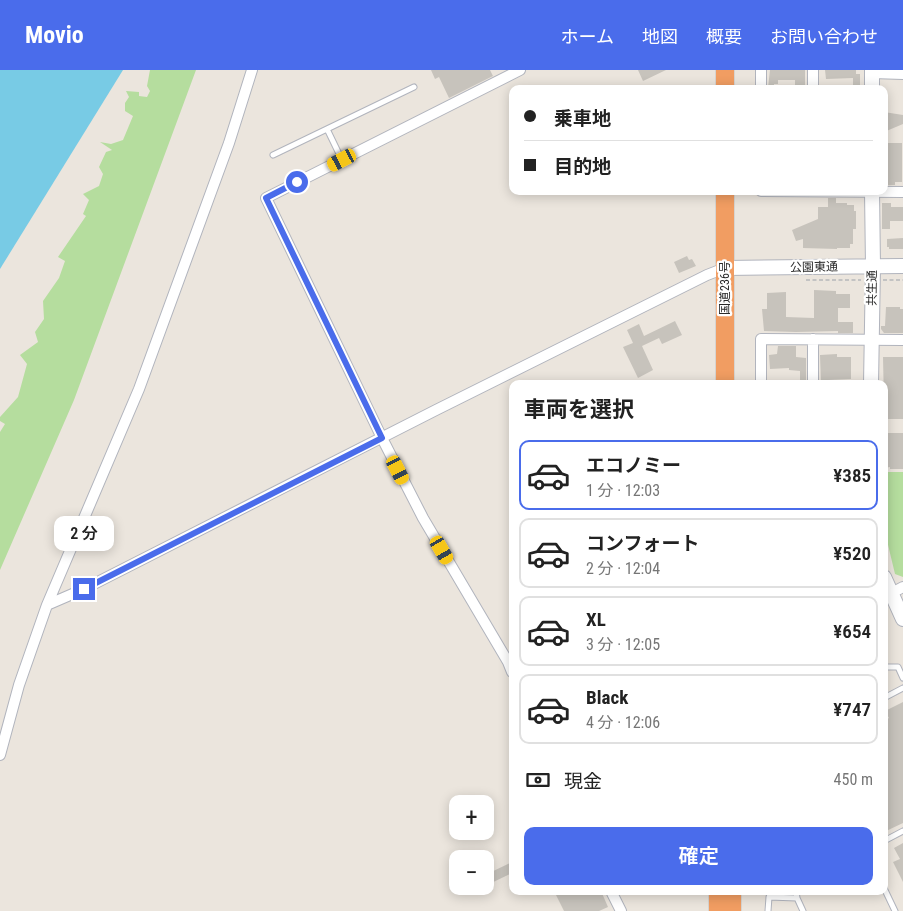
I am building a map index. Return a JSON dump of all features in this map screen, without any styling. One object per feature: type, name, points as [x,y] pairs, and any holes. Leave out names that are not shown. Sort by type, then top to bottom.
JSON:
[{"type":"highway","points":[[725,70],[725,85]]},
{"type":"highway","name":"国道236号","points":[[725,195],[725,380]]},
{"type":"highway","points":[[718,895],[718,911]]},
{"type":"highway","points":[[732,895],[732,911]]},
{"type":"street","points":[[0,755],[19,685],[47,605],[138,389],[229,143],[252,70]]},
{"type":"street","points":[[509,667],[423,518],[382,438],[266,198],[518,70]]},
{"type":"street","points":[[761,70],[761,85]]},
{"type":"street","points":[[813,70],[813,85]]},
{"type":"street","points":[[872,85],[872,72],[903,74]]},
{"type":"street","points":[[888,192],[903,192]]},
{"type":"street","name":"共生通","points":[[871,380],[872,195]]},
{"type":"street","name":"公園東通","points":[[725,268],[903,266]]},
{"type":"street","points":[[47,605],[84,589],[680,288],[725,268]]},
{"type":"street","points":[[761,380],[761,339],[903,340]]},
{"type":"street","points":[[813,339],[813,380]]},
{"type":"street","points":[[888,595],[903,588]]},
{"type":"street","points":[[888,596],[903,619]]},
{"type":"street","points":[[613,895],[621,911]]},
{"type":"lane","points":[[273,155],[414,87]]},
{"type":"lane","points":[[327,129],[342,160]]},
{"type":"lane","points":[[888,667],[898,667],[903,678]]},
{"type":"lane","points":[[888,696],[903,688]]},
{"type":"lane","points":[[888,839],[903,831]]},
{"type":"lane","points":[[797,895],[803,911]]},
{"type":"lane","points":[[887,895],[895,911]]},
{"type":"lane","points":[[768,911],[768,898],[797,898]]},
{"type":"green space","points":[[150,70],[196,70],[74,400],[0,570],[0,432],[5,424],[0,421],[0,417],[18,397],[27,364],[20,355],[38,342],[35,332],[44,319],[43,301],[59,278],[65,261],[58,257],[86,216],[83,214],[89,200],[83,194],[99,186],[103,174],[99,167],[106,152],[112,150],[100,142],[111,144],[123,140],[133,116],[125,111],[125,103],[129,97],[126,91],[139,92],[139,96],[147,97],[150,91],[147,86]]},
{"type":"green space","points":[[888,472],[903,472],[903,577],[895,574],[888,545]]},
{"type":"water","points":[[0,70],[123,70],[0,269]]},
{"type":"building","points":[[431,70],[490,70],[493,76],[449,98],[439,77],[435,79]]},
{"type":"building","points":[[638,70],[666,70],[643,81]]},
{"type":"building","points":[[770,70],[805,70],[805,85],[795,85],[795,80],[778,80],[778,84],[768,85]]},
{"type":"building","points":[[825,70],[856,70],[856,74],[860,74],[860,85],[853,85],[853,78],[826,79]]},
{"type":"building","points":[[888,113],[903,115],[903,124],[888,130]]},
{"type":"building","points":[[888,143],[902,143],[902,182],[895,182],[895,185],[888,185]]},
{"type":"building","points":[[828,198],[836,198],[836,203],[854,205],[856,229],[853,229],[853,244],[850,244],[850,248],[803,248],[803,239],[796,241],[792,230],[818,219],[818,207],[828,207]]},
{"type":"building","points":[[882,203],[891,203],[891,207],[903,207],[903,221],[890,221],[890,229],[882,229]]},
{"type":"building","points":[[903,238],[903,249],[889,249],[887,247],[887,239]]},
{"type":"building","points":[[687,256],[689,260],[692,259],[696,266],[679,273],[674,262]]},
{"type":"building","points":[[814,290],[836,291],[836,294],[850,294],[850,308],[838,308],[838,322],[853,322],[853,333],[838,333],[838,331],[764,331],[762,309],[767,309],[767,293],[786,292],[786,317],[814,318]]},
{"type":"building","points":[[886,307],[900,307],[900,309],[903,309],[903,333],[884,333],[881,329],[881,326],[885,326]]},
{"type":"building","points":[[675,321],[682,335],[662,344],[659,338],[642,346],[653,370],[638,378],[623,347],[633,343],[627,330],[639,324],[644,336]]},
{"type":"building","points":[[778,346],[796,346],[796,357],[806,358],[806,380],[800,380],[800,371],[789,370],[789,368],[770,369],[769,355],[777,354]]},
{"type":"building","points":[[837,354],[837,357],[851,357],[851,379],[821,380],[820,355]]},
{"type":"building","points":[[883,357],[903,357],[903,419],[888,419],[888,380],[884,380]]},
{"type":"building","points":[[888,433],[903,433],[903,469],[888,467]]},
{"type":"building","points":[[903,702],[903,823],[888,830],[889,718],[888,710]]},
{"type":"building","points":[[903,843],[903,882],[893,862],[900,859],[894,848]]},
{"type":"building","points":[[509,863],[509,874],[494,882],[494,871]]},
{"type":"building","points":[[556,895],[603,895],[608,907],[599,911],[564,911]]},
{"type":"route","points":[[84,589],[382,438],[266,198],[297,182]]}]
